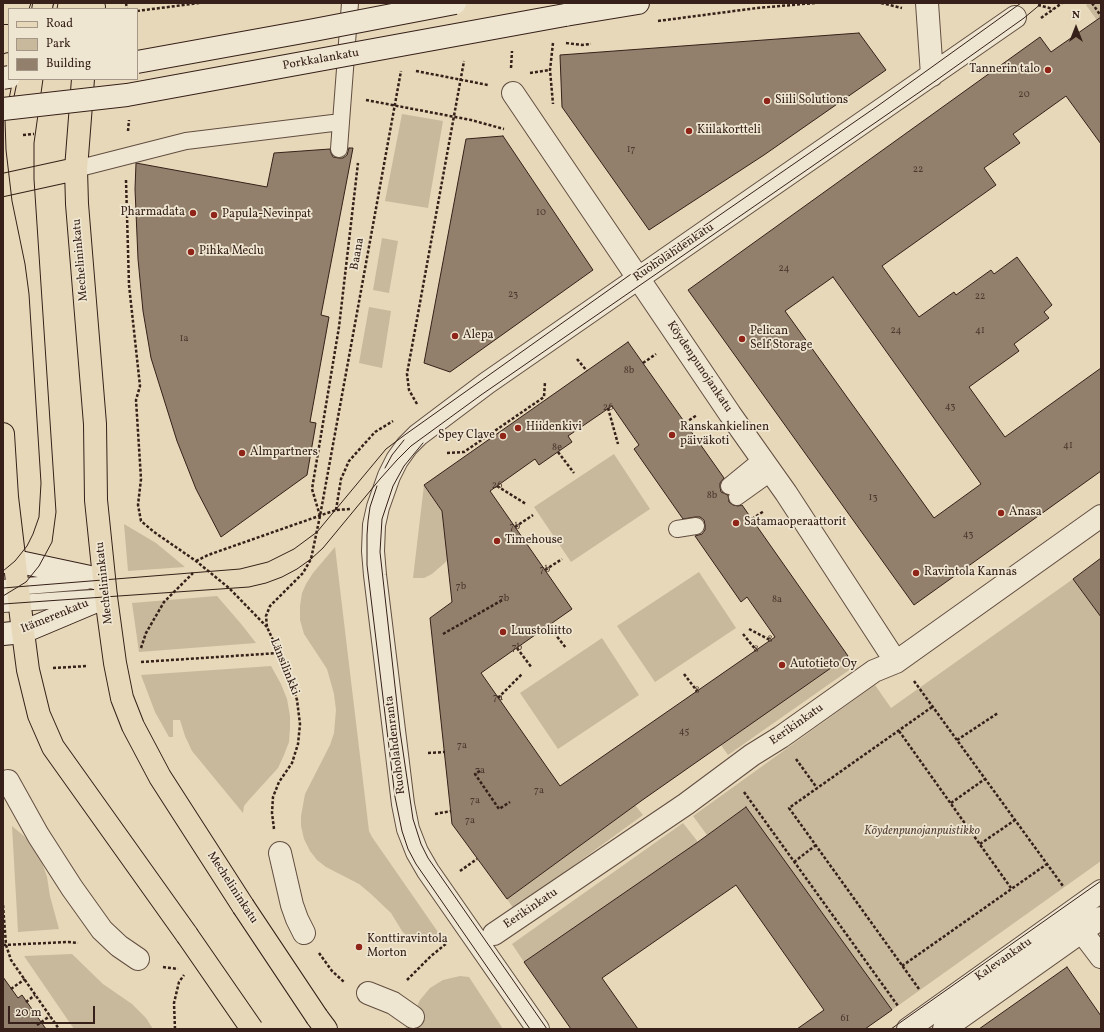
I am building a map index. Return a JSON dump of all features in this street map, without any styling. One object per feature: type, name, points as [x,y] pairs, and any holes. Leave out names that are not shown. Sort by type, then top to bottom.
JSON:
[{"type":"main road","points":[[75,8],[97,6]]},
{"type":"main road","points":[[3,92],[8,69]]},
{"type":"main road","name":"Mechelininkatu","points":[[83,80],[76,169],[77,204],[95,424],[96,500],[105,588],[115,663],[122,698],[133,726],[160,777],[243,906],[322,1023]]},
{"type":"main road","points":[[3,185],[76,169]]},
{"type":"main road","points":[[3,434],[13,633],[28,670],[39,714],[53,747],[252,1029]]},
{"type":"street","points":[[138,62],[455,3]]},
{"type":"street","name":"Porkkalankatu","points":[[3,109],[127,95],[638,3]]},
{"type":"street","points":[[927,3],[932,75]]},
{"type":"street","name":"Ruoholahdenkatu","points":[[418,435],[487,383],[1015,17]]},
{"type":"street","name":"Köydenpunojankatu","points":[[513,93],[730,414],[767,466],[896,662]]},
{"type":"street","name":"Ruoholahdenranta","points":[[418,435],[406,446],[389,476],[378,507],[374,525],[373,551],[374,575],[403,804],[408,829],[417,852],[428,871],[538,1029]]},
{"type":"street","name":"Eerikinkatu","points":[[494,934],[686,804],[752,755],[781,737],[874,671],[896,662],[1101,516]]},
{"type":"street","points":[[9,561],[105,588]]},
{"type":"street","name":"Itämerenkatu","points":[[13,633],[105,588]]},
{"type":"street","points":[[8,781],[38,835],[72,888],[102,930],[119,946],[138,959]]},
{"type":"street","points":[[280,853],[292,905],[304,933]]},
{"type":"street","name":"Kalevankatu","points":[[904,1019],[1079,907],[1101,891]]},
{"type":"street","name":"Kalevankatu","points":[[944,1029],[1101,918]]},
{"type":"street","points":[[1082,932],[1101,957]]},
{"type":"street","points":[[368,993],[393,1003],[413,1017]]},
{"type":"lane","points":[[339,149],[350,3]]},
{"type":"lane","points":[[76,169],[186,141],[341,122]]},
{"type":"lane","points":[[733,491],[767,466]]},
{"type":"lane","points":[[11,596],[105,588]]},
{"type":"path","points":[[138,11],[199,3]]},
{"type":"path","points":[[656,21],[757,8],[815,3]]},
{"type":"path","points":[[881,3],[900,8]]},
{"type":"path","points":[[1092,3],[1101,16]]},
{"type":"path","points":[[1036,4],[1053,9]]},
{"type":"path","points":[[567,38],[562,42],[582,45],[591,44]]},
{"type":"path","points":[[553,40],[550,70],[553,105]]},
{"type":"path","points":[[417,405],[409,390],[407,374],[465,56]]},
{"type":"path","name":"Baana","points":[[320,516],[401,68]]},
{"type":"path","points":[[409,69],[489,85],[513,93]]},
{"type":"path","points":[[364,106],[364,99],[484,123],[504,129]]},
{"type":"path","points":[[320,516],[312,489],[339,327],[358,162]]},
{"type":"path","points":[[126,175],[125,190],[129,285],[140,386],[136,400],[141,479],[138,505],[141,521],[154,532],[196,561],[229,588],[267,627]]},
{"type":"path","points":[[643,363],[656,354]]},
{"type":"path","points":[[577,359],[587,371]]},
{"type":"path","points":[[447,453],[464,452],[499,430],[544,397],[545,382]]},
{"type":"path","points":[[608,408],[618,444]]},
{"type":"path","points":[[685,423],[697,415]]},
{"type":"path","points":[[558,452],[574,473]]},
{"type":"path","points":[[497,486],[526,504]]},
{"type":"path","points":[[196,561],[208,555],[336,510]]},
{"type":"path","points":[[752,519],[764,511]]},
{"type":"path","points":[[515,527],[533,515]]},
{"type":"path","name":"Länsilinkki","points":[[280,853],[272,813],[273,797],[279,782],[292,763],[298,744],[300,724],[297,700],[289,675],[267,627],[266,616],[270,606],[303,573],[311,559],[320,516]]},
{"type":"path","points":[[546,570],[562,559]]},
{"type":"path","points":[[139,652],[146,633],[164,602],[193,573]]},
{"type":"path","points":[[443,634],[504,599]]},
{"type":"path","points":[[548,626],[566,648]]},
{"type":"path","points":[[750,629],[770,640]]},
{"type":"path","points":[[743,634],[756,650]]},
{"type":"path","points":[[517,648],[532,668]]},
{"type":"path","points":[[28,670],[279,653]]},
{"type":"path","points":[[896,662],[913,680],[1079,907]]},
{"type":"path","points":[[498,698],[522,674]]},
{"type":"path","points":[[684,674],[697,691]]},
{"type":"path","points":[[922,994],[790,808],[932,707]]},
{"type":"path","points":[[957,740],[998,713]]},
{"type":"path","points":[[899,731],[1011,888]]},
{"type":"path","points":[[781,737],[817,788]]},
{"type":"path","points":[[428,753],[445,752]]},
{"type":"path","points":[[480,771],[475,774],[499,809],[510,802]]},
{"type":"path","points":[[730,772],[904,1019]]},
{"type":"path","points":[[950,803],[985,779]]},
{"type":"path","points":[[435,814],[451,811]]},
{"type":"path","points":[[980,844],[1015,820]]},
{"type":"path","points":[[794,862],[816,846]]},
{"type":"path","points":[[460,871],[477,859]]},
{"type":"path","points":[[902,966],[1047,864]]},
{"type":"path","points":[[3,905],[4,945],[11,960],[59,1029]]},
{"type":"path","points":[[304,933],[332,971],[343,982],[368,993]]},
{"type":"path","points":[[4,945],[20,944]]},
{"type":"path","points":[[406,980],[446,944]]},
{"type":"path","points":[[175,1029],[174,1003],[179,982],[186,972]]},
{"type":"path","points":[[12,988],[24,979]]},
{"type":"path","points":[[26,1002],[36,995]]},
{"type":"path","points":[[37,1025],[50,1016]]},
{"type":"green space","points":[[1089,3],[1101,3],[1101,26],[1086,5]]},
{"type":"green space","points":[[402,114],[443,121],[428,208],[385,201]]},
{"type":"green space","points":[[382,238],[398,241],[389,293],[373,290]]},
{"type":"green space","points":[[369,307],[391,311],[382,368],[359,363]]},
{"type":"green space","points":[[614,454],[650,509],[571,562],[534,507]]},
{"type":"green space","points":[[424,485],[442,511],[448,560],[432,574],[424,578],[413,578]]},
{"type":"green space","points":[[124,524],[156,543],[185,567],[128,571]]},
{"type":"green space","points":[[335,547],[369,831],[440,935],[432,940],[418,941],[407,936],[402,931],[391,913],[371,894],[359,884],[326,867],[317,860],[310,851],[304,839],[301,826],[301,816],[305,794],[330,745],[334,733],[336,710],[334,694],[327,669],[304,634],[300,620],[300,606],[302,593],[306,584],[313,573]]},
{"type":"green space","points":[[699,572],[736,628],[655,682],[617,626]]},
{"type":"green space","name":"Köydenpunojanpuistikko","points":[[1073,579],[1101,617],[1101,861],[892,1010],[746,807],[707,835],[693,816],[875,685],[891,708]]},
{"type":"green space","points":[[217,596],[256,643],[139,652],[132,603]]},
{"type":"green space","points":[[602,638],[639,695],[558,749],[520,693]]},
{"type":"green space","points":[[848,656],[855,666],[728,755],[721,745]]},
{"type":"green space","points":[[271,666],[287,699],[290,716],[289,742],[278,768],[244,806],[243,813],[192,751],[180,720],[173,720],[173,737],[169,737],[155,712],[141,675]]},
{"type":"green space","points":[[635,805],[643,815],[514,909],[507,899]]},
{"type":"green space","points":[[683,823],[698,842],[524,962],[512,944]]},
{"type":"green space","points":[[12,826],[24,836],[34,848],[41,860],[47,877],[50,896],[59,929],[18,932]]},
{"type":"green space","points":[[72,954],[103,984],[132,1004],[146,1018],[153,1029],[74,1029],[24,956]]},
{"type":"green space","points":[[460,976],[469,977],[503,1029],[404,1029],[408,1025],[420,1000],[430,988],[443,980]]},
{"type":"building","points":[[1101,17],[1101,144],[1066,96],[1013,134],[1020,143],[984,168],[996,185],[882,266],[919,317],[954,292],[956,295],[991,270],[994,274],[1017,257],[1052,305],[1044,312],[1049,318],[1014,344],[1019,351],[969,387],[1005,437],[1101,368],[1101,471],[914,605],[688,290],[1040,37],[1051,52]],"holes":[[[833,277],[981,484],[934,518],[785,311]]]},
{"type":"building","name":"Kiilakortteli","points":[[859,33],[886,70],[764,155],[649,230],[562,107],[560,55]]},
{"type":"building","points":[[503,136],[593,270],[450,372],[424,363],[466,139]]},
{"type":"building","points":[[349,148],[353,148],[321,315],[329,317],[310,422],[316,423],[307,475],[221,537],[196,489],[177,441],[151,358],[143,311],[138,259],[135,189],[136,163],[267,187],[274,153],[330,149],[333,157],[343,158],[347,155]]},
{"type":"building","points":[[628,342],[724,478],[720,483],[721,492],[728,495],[729,502],[733,505],[742,505],[848,656],[641,801],[507,899],[452,824],[430,618],[452,602],[442,511],[424,485]],"holes":[[[612,406],[639,445],[634,449],[683,519],[700,517],[704,520],[705,530],[702,534],[695,536],[741,602],[747,597],[775,637],[560,786],[481,673],[572,609],[490,491],[535,459],[539,465],[572,442],[568,436]]]},
{"type":"building","points":[[1101,558],[1101,617],[1073,579]]},
{"type":"building","points":[[746,807],[892,1010],[865,1029],[797,1029],[824,1010],[736,885],[602,978],[638,1029],[571,1029],[524,962],[698,842]]},
{"type":"building","points":[[1067,967],[1101,1016],[1101,1029],[979,1029]]},
{"type":"building","points":[[3,977],[18,998],[22,995],[46,1029],[3,1029]]},
{"type":"tram line","points":[[29,8],[31,3]]},
{"type":"tram line","points":[[57,8],[58,3]]},
{"type":"tram line","points":[[3,588],[240,569],[268,562],[294,549],[317,532],[386,449],[634,272],[672,248],[879,105],[1021,3]]},
{"type":"tram line","points":[[3,604],[249,587],[266,583],[297,569],[323,548],[380,479],[411,446],[481,395],[924,89],[1024,18],[1042,3]]},
{"type":"tram line","points":[[3,571],[15,561],[27,546],[33,534],[39,517],[41,483],[29,294],[25,264],[12,201],[6,150],[5,119],[13,80]]},
{"type":"tram line","points":[[3,596],[26,582],[39,566],[52,542],[56,512],[34,179],[34,143],[43,80]]},
{"type":"tram line","points":[[385,468],[392,455],[404,440]]},
{"type":"tram line","points":[[423,443],[404,466],[393,486],[382,519],[380,552],[400,731],[413,819],[421,844],[428,858],[547,1029]]},
{"type":"tram line","points":[[377,486],[370,507],[368,521],[367,565],[395,797],[402,831],[408,849],[416,864],[530,1029]]},
{"type":"tram line","points":[[891,1029],[1101,881]]},
{"type":"place","name":"Tannerin talo","points":[[1048,70]]},
{"type":"place","name":"Siili Solutions","points":[[767,101]]},
{"type":"place","name":"Kiilakortteli","points":[[689,131]]},
{"type":"place","name":"Pharmadata","points":[[193,213]]},
{"type":"place","name":"Papula-Nevinpat","points":[[214,215]]},
{"type":"place","name":"Pihka Meclu","points":[[191,252]]},
{"type":"place","name":"Alepa","points":[[455,336]]},
{"type":"place","name":"Pelican Self Storage","points":[[742,339]]},
{"type":"place","name":"Hiidenkivi","points":[[518,428]]},
{"type":"place","name":"Ranskankielinen päiväkoti","points":[[672,435]]},
{"type":"place","name":"Spey Clave","points":[[503,436]]},
{"type":"place","name":"Almpartners","points":[[242,453]]},
{"type":"place","name":"Anasa","points":[[1001,513]]},
{"type":"place","name":"Satamaoperaattorit","points":[[736,523]]},
{"type":"place","name":"Timehouse","points":[[497,541]]},
{"type":"place","name":"Ravintola Kannas","points":[[916,573]]},
{"type":"place","name":"Luustoliitto","points":[[503,632]]},
{"type":"place","name":"Autotieto Oy","points":[[782,665]]},
{"type":"place","name":"Konttiravintola Morton","points":[[359,947]]}]
